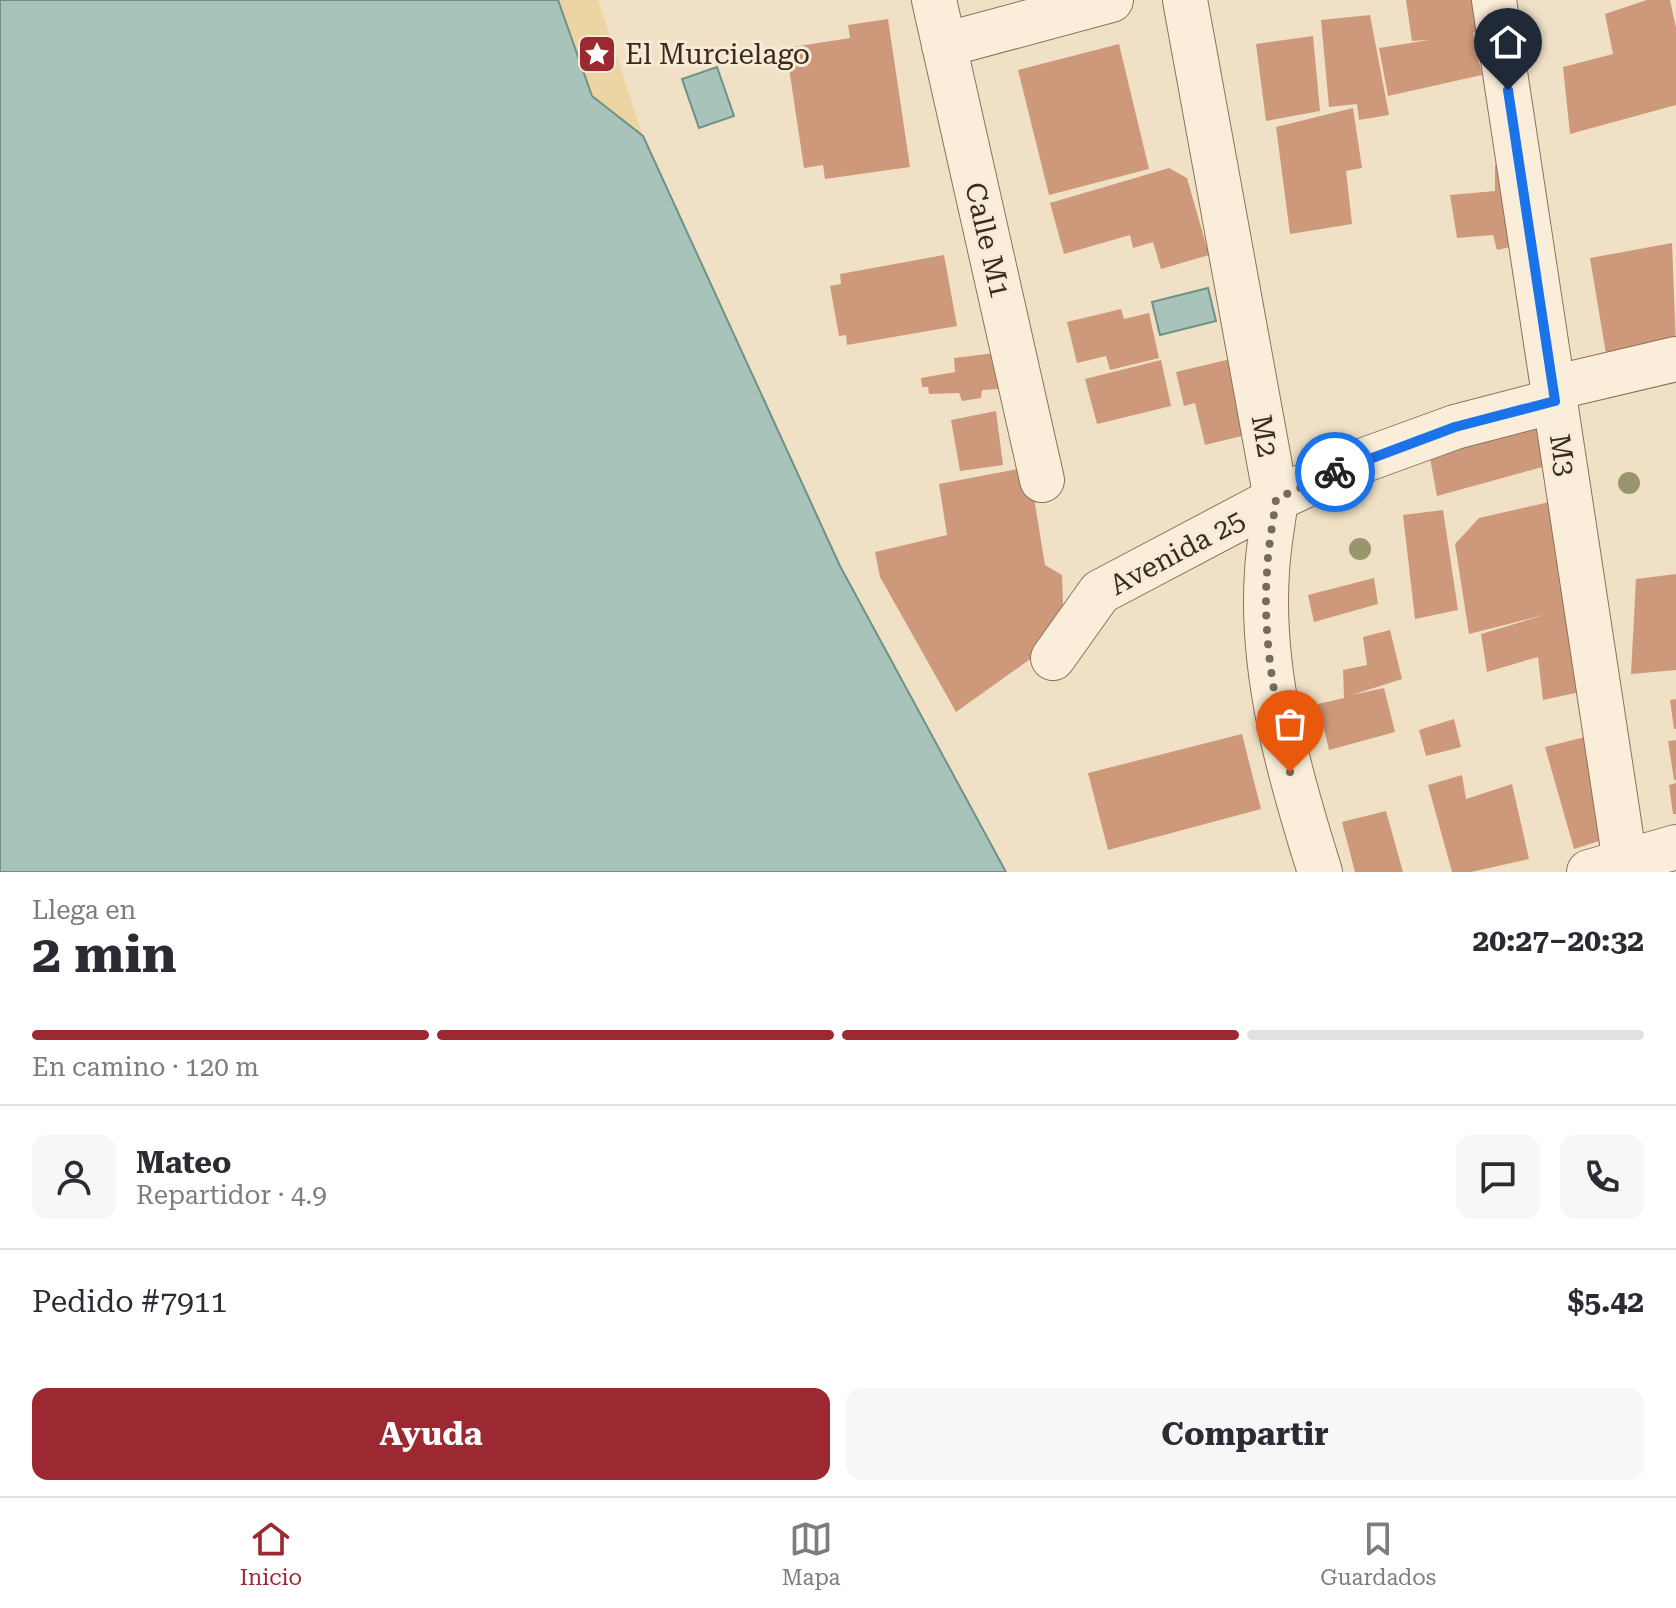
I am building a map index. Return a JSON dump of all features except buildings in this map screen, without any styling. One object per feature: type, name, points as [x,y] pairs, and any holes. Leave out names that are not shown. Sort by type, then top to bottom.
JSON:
[{"type":"street","name":"Calle M1","points":[[934,0],[1042,480]]},
{"type":"street","points":[[944,45],[1111,0]]},
{"type":"street","name":"M2","points":[[1185,0],[1276,499],[1266,573],[1267,627],[1279,722],[1320,872]]},
{"type":"street","name":"M3","points":[[1494,0],[1554,395],[1607,867]]},
{"type":"street","name":"Avenida 25","points":[[1053,658],[1100,592],[1276,499],[1348,466],[1455,427],[1676,359]]},
{"type":"street","points":[[1607,867],[1676,847]]},
{"type":"sand","name":"El Murcielago","points":[[558,0],[598,0],[643,136],[592,96]]},
{"type":"water","points":[[0,0],[558,0],[592,96],[643,136],[840,566],[1006,872],[0,872]]},
{"type":"water","points":[[717,67],[734,116],[699,128],[682,79]]},
{"type":"water","points":[[1208,288],[1216,321],[1160,335],[1152,302]]},
{"type":"way so far","points":[[1290,772],[1279,722],[1267,627],[1266,573],[1276,499],[1335,472]]},
{"type":"place","name":"El Murcielago","points":[[597,54]]},
{"type":"route","points":[[1335,472],[1455,427],[1555,401],[1508,90]]}]
